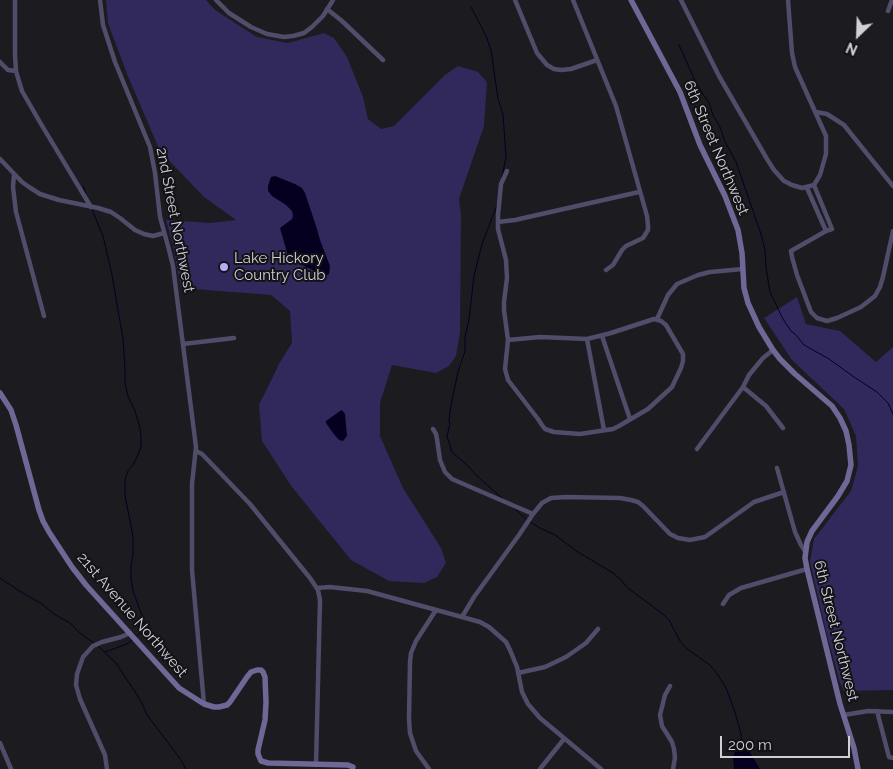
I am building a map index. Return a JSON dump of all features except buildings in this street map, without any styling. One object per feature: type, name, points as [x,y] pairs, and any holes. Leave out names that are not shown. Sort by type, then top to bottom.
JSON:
[{"type":"street","points":[[15,0],[16,71],[20,84],[27,100],[91,207]]},
{"type":"street","name":"2nd Street Northwest","points":[[100,0],[103,25],[115,62],[150,148],[160,217],[173,266],[196,451],[192,484],[192,570],[204,704]]},
{"type":"street","points":[[216,0],[229,13],[250,27],[276,36],[293,36],[304,33],[317,23],[333,0]]},
{"type":"street","points":[[515,0],[537,53],[546,65],[554,69],[572,69],[597,60]]},
{"type":"street","points":[[574,0],[616,106],[647,216],[648,226],[646,235],[622,250],[613,265],[606,270]]},
{"type":"street","name":"6th Street Northwest","points":[[631,0],[680,92],[700,145],[725,196],[738,230],[742,253],[744,288],[748,303],[759,327],[773,350],[789,369],[822,397],[836,412],[846,431],[851,465],[847,481],[812,531],[807,542],[805,558],[858,769]]},
{"type":"street","points":[[681,0],[719,76],[774,170],[780,178],[792,185],[807,188],[814,185],[823,168],[826,154],[826,136],[795,67],[792,53],[788,0]]},
{"type":"street","points":[[888,11],[892,0]]},
{"type":"street","points":[[327,9],[383,60]]},
{"type":"street","points":[[0,62],[8,70],[16,71]]},
{"type":"street","points":[[816,112],[827,114],[844,126],[893,186]]},
{"type":"street","points":[[0,159],[14,174],[40,194],[104,210],[116,215],[135,230],[144,234],[153,236],[164,233]]},
{"type":"street","points":[[507,171],[501,184],[498,215],[498,229],[507,267],[504,302],[508,340],[505,364],[506,375],[545,429],[572,434],[591,433],[619,426],[648,409],[672,387],[681,368],[683,354],[666,325],[657,319],[586,339],[540,337],[508,340]]},
{"type":"street","points":[[14,174],[13,187],[16,212],[44,316]]},
{"type":"street","points":[[888,178],[893,174]]},
{"type":"street","points":[[814,185],[832,229],[792,250],[792,257],[810,312],[817,318],[827,321],[837,318],[861,307],[875,296],[883,277],[893,231]]},
{"type":"street","points":[[807,188],[826,231]]},
{"type":"street","points":[[498,222],[515,220],[639,192]]},
{"type":"street","points":[[657,319],[668,295],[678,284],[710,272],[742,269]]},
{"type":"street","points":[[602,336],[630,420]]},
{"type":"street","points":[[183,344],[234,338]]},
{"type":"street","points":[[586,339],[604,430]]},
{"type":"street","points":[[697,449],[743,387],[749,375],[759,362],[773,350]]},
{"type":"street","points":[[743,387],[766,406],[783,428]]},
{"type":"street","name":"21st Avenue Northwest","points":[[0,393],[11,410],[42,521],[48,532],[86,585],[179,688],[204,704]]},
{"type":"street","points":[[433,429],[436,434],[440,460],[445,472],[452,479],[533,514]]},
{"type":"street","points":[[196,451],[202,454],[250,504],[310,578],[320,594],[316,764]]},
{"type":"street","points":[[777,468],[795,532],[805,551]]},
{"type":"street","points":[[462,617],[533,514],[542,503],[551,498],[626,498],[638,502],[670,534],[678,538],[690,540],[705,537],[754,502],[784,492]]},
{"type":"street","points":[[723,604],[729,595],[741,588],[807,569]]},
{"type":"street","points":[[317,588],[330,587],[367,591],[485,625],[506,642],[515,659],[522,692],[528,704],[540,718],[601,769]]},
{"type":"street","points":[[429,769],[416,750],[410,733],[410,662],[416,641],[436,610]]},
{"type":"street","points":[[518,673],[545,667],[566,658],[586,643],[598,629]]},
{"type":"street","points":[[107,769],[105,755],[80,699],[76,685],[77,674],[83,657],[92,646],[130,633]]},
{"type":"street","points":[[204,704],[214,707],[227,705],[234,698],[251,672],[261,670],[265,677],[266,702],[265,720],[258,750],[259,758],[263,762],[268,763],[348,765],[354,768]]},
{"type":"street","points":[[670,686],[665,695],[660,715],[662,726],[674,749],[673,769]]},
{"type":"street","points":[[844,715],[868,711],[893,712]]},
{"type":"street","points":[[877,711],[889,757],[893,758]]},
{"type":"street","points":[[540,769],[564,739]]},
{"type":"street","points":[[0,743],[11,769]]},
{"type":"shaded area","name":"Lake Hickory Country Club","points":[[106,0],[206,0],[215,10],[257,37],[288,43],[324,33],[334,38],[347,57],[363,97],[368,119],[381,129],[394,126],[445,75],[458,66],[478,72],[487,82],[484,126],[459,199],[461,215],[460,332],[456,356],[449,366],[436,373],[392,365],[380,403],[380,436],[403,488],[441,548],[446,563],[437,577],[424,583],[389,581],[351,560],[292,487],[262,441],[259,405],[280,362],[292,343],[290,311],[271,295],[181,288],[166,220],[210,223],[236,220],[204,197],[160,151],[127,74],[108,23]]},
{"type":"shaded area","points":[[275,176],[295,184],[302,188],[305,193],[330,266],[329,274],[323,275],[288,256],[280,228],[292,219],[293,216],[292,211],[286,205],[268,191],[271,177]]},
{"type":"shaded area","points":[[797,297],[806,324],[840,331],[876,362],[893,347],[893,690],[844,691],[840,683],[826,631],[810,562],[814,539],[851,491],[858,466],[856,436],[844,409],[792,360],[764,318]]},
{"type":"shaded area","points":[[342,410],[345,414],[347,436],[343,441],[339,440],[326,423],[326,421]]},
{"type":"shaded area","points":[[742,744],[748,749],[760,769],[734,769],[733,756]]},
{"type":"waterway","points":[[471,7],[491,50],[498,99],[503,114],[506,157],[502,177]]},
{"type":"waterway","points":[[679,45],[697,85],[709,103],[725,142],[736,162],[761,234],[770,292],[783,319],[804,345],[829,359],[877,392],[888,403],[893,414]]},
{"type":"waterway","points":[[83,186],[87,197]]},
{"type":"waterway","points":[[497,205],[482,244],[474,276],[465,337],[465,351],[453,395],[447,436],[452,452],[503,499]]},
{"type":"waterway","points":[[91,207],[103,236],[112,275],[123,339],[125,383],[128,396],[135,411],[141,437],[141,447],[125,480],[125,496],[133,536],[131,579],[133,591],[144,621],[142,631],[137,636]]},
{"type":"waterway","points":[[515,509],[527,520]]},
{"type":"waterway","points":[[530,522],[555,535],[578,552],[613,573],[629,589],[669,620],[680,641],[687,649],[710,665],[726,688],[735,712],[742,744]]},
{"type":"waterway","points":[[0,578],[70,623],[95,644]]},
{"type":"waterway","points":[[105,652],[127,644],[132,640]]},
{"type":"waterway","points":[[98,646],[116,663],[141,701],[147,715],[186,769]]},
{"type":"place","name":"Lake Hickory Country Club","points":[[224,267]]}]
